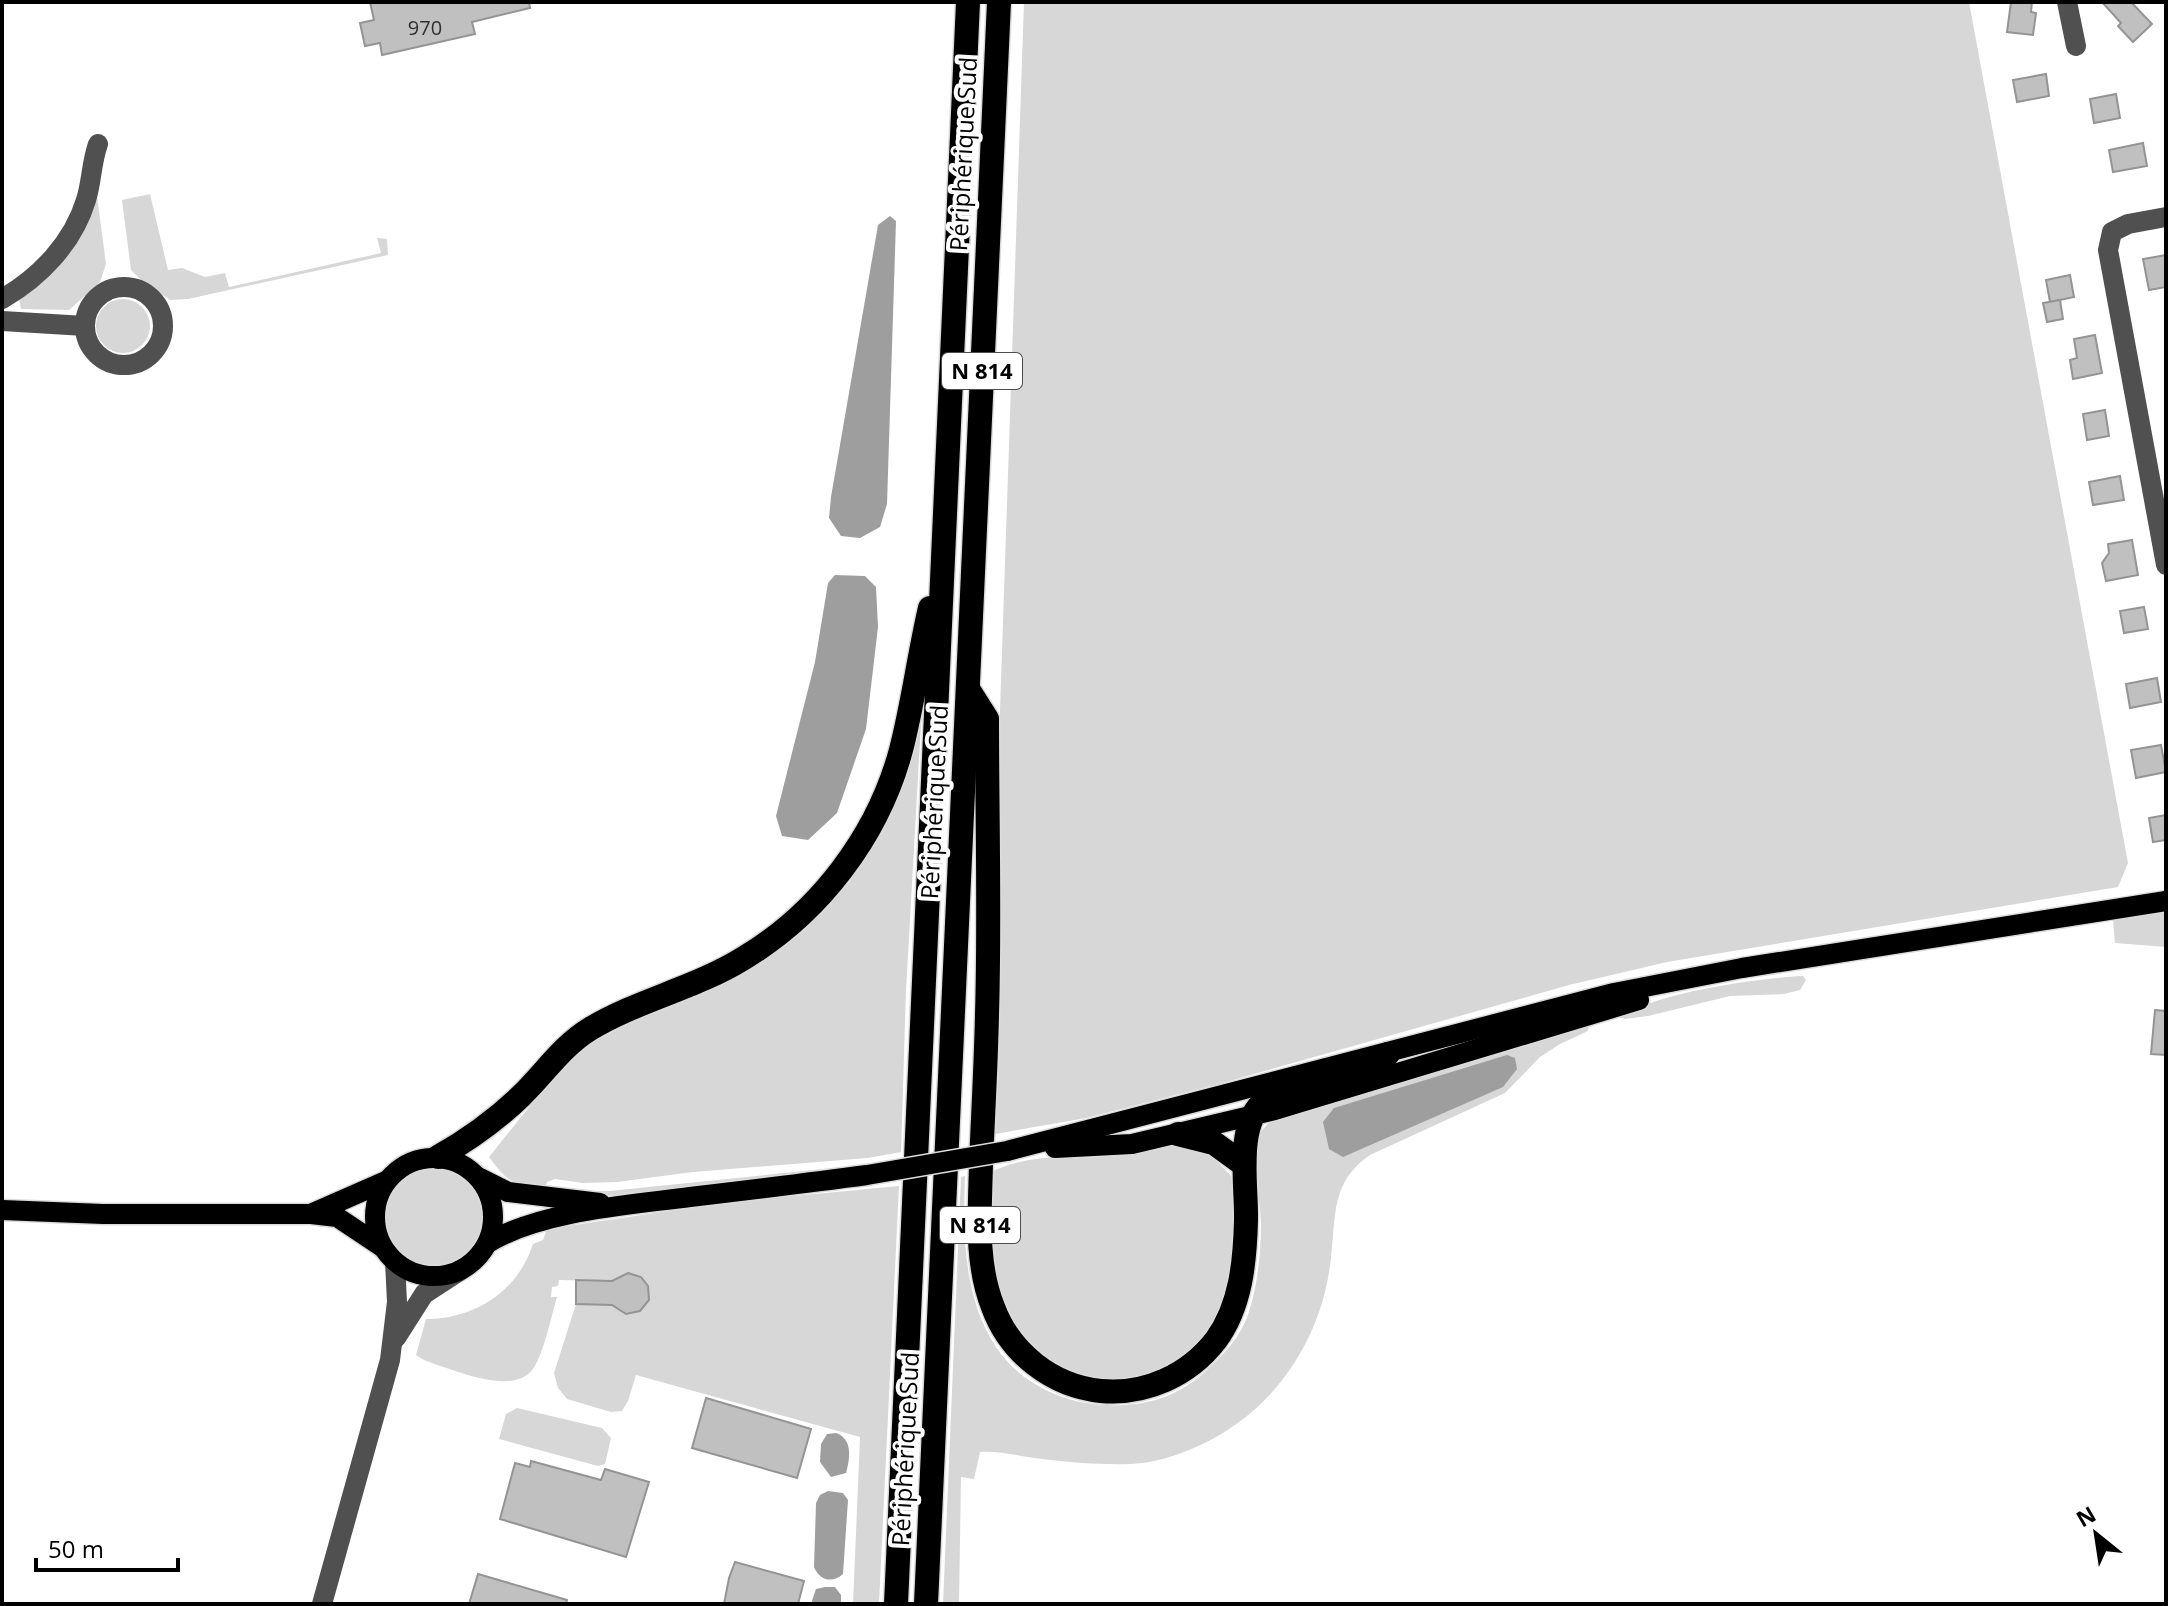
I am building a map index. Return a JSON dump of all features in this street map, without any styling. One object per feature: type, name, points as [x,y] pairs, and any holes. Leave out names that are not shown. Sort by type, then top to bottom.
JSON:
[{"type":"highway","name":"Périphérique Sud","points":[[896,1604],[968,2]]},
{"type":"highway","name":"Périphérique Sud","points":[[926,1604],[999,2]]},
{"type":"highway","name":"N 814","points":[[438,1157],[487,1126],[588,1030],[743,959],[772,940],[829,887],[858,848],[879,809],[901,751],[916,666],[944,547]]},
{"type":"highway","name":"N 814","points":[[968,689],[987,719],[987,1015],[980,1245],[989,1298],[1010,1340],[1048,1374],[1072,1385],[1095,1390],[1122,1391],[1145,1387],[1170,1378],[1190,1366],[1218,1336],[1237,1295],[1245,1233],[1243,1164]]},
{"type":"highway","points":[[1178,1134],[1214,1143],[1243,1164],[1253,1115],[1266,1099],[1342,1078],[1388,1054]]},
{"type":"main road","points":[[488,1243],[502,1234],[543,1221],[624,1205],[867,1175],[1007,1151],[1614,993],[1742,968],[2166,901]]},
{"type":"main road","points":[[1007,1151],[1132,1144],[1178,1134],[1480,1050],[1742,968]]},
{"type":"main road","points":[[311,1214],[386,1181],[403,1166],[418,1159],[438,1157],[458,1162],[479,1178],[508,1192],[624,1205]]},
{"type":"main road","points":[[2,1210],[103,1214],[311,1214],[337,1217],[409,1271],[443,1276],[461,1270],[476,1260],[488,1243],[493,1224],[493,1205],[479,1178]]},
{"type":"main road","points":[[386,1181],[377,1198],[374,1214],[376,1233],[389,1254]]},
{"type":"street","points":[[2067,2],[2076,46]]},
{"type":"street","points":[[2,299],[40,271],[69,236],[88,195],[90,166],[98,144]]},
{"type":"street","points":[[2166,217],[2128,224],[2112,232],[2108,250],[2166,565]]},
{"type":"street","points":[[2,321],[85,326]]},
{"type":"street","points":[[322,1604],[394,1341],[397,1302],[389,1254]]},
{"type":"street","points":[[394,1341],[424,1294],[461,1270]]},
{"type":"shaded area","points":[[1024,2],[1969,2],[2128,863],[2118,887],[1667,962],[1569,985],[1219,1084],[1086,1118],[995,1134],[999,740]]},
{"type":"shaded area","points":[[150,194],[168,270],[182,268],[205,277],[225,273],[229,287],[381,253],[377,238],[387,239],[388,255],[188,299],[170,300],[131,270],[122,200]]},
{"type":"shaded area","points":[[97,196],[106,264],[100,282],[69,310],[21,309],[19,298],[57,265]]},
{"type":"shaded area","points":[[890,216],[896,221],[887,504],[880,527],[860,538],[841,536],[829,518],[831,497],[878,225]]},
{"type":"shaded area","points":[[123,299],[142,307],[150,326],[142,345],[123,353],[104,345],[96,326],[104,307]]},
{"type":"shaded area","points":[[835,575],[865,576],[876,587],[878,627],[866,729],[837,813],[808,840],[782,836],[776,816],[815,662],[828,583]]},
{"type":"shaded area","points":[[922,706],[906,991],[901,1152],[868,1158],[693,1172],[617,1182],[583,1183],[555,1179],[547,1182],[544,1190],[518,1184],[506,1177],[489,1157],[566,1061],[596,1036],[837,894]]},
{"type":"shaded area","points":[[2166,911],[2166,947],[2115,943],[2113,920]]},
{"type":"shaded area","points":[[1803,976],[1806,980],[1800,990],[1784,994],[1730,996],[1648,1016],[1617,1017],[1658,1000],[1707,988]]},
{"type":"shaded area","points":[[1589,1025],[1588,1031],[1540,1057],[1505,1093],[1370,1155],[1357,1165],[1348,1176],[1338,1200],[1326,1289],[1305,1345],[1270,1394],[1224,1433],[1181,1453],[1140,1463],[1082,1463],[980,1452],[974,1479],[961,1477],[959,1604],[943,1604],[961,1177],[965,1176],[965,1243],[971,1286],[985,1327],[1004,1358],[1035,1384],[1060,1396],[1086,1403],[1116,1405],[1146,1402],[1174,1393],[1200,1376],[1232,1343],[1246,1320],[1256,1285],[1260,1248],[1257,1142],[1272,1120]]},
{"type":"shaded area","points":[[1507,1055],[1515,1058],[1517,1069],[1503,1087],[1343,1157],[1329,1149],[1323,1122],[1334,1108]]},
{"type":"shaded area","points":[[1166,1145],[1194,1148],[1214,1158],[1231,1176],[1238,1202],[1230,1284],[1216,1320],[1191,1351],[1152,1376],[1106,1382],[1073,1375],[1042,1356],[1013,1326],[994,1282],[989,1173],[1033,1159],[1118,1155]]},
{"type":"shaded area","points":[[432,1167],[451,1171],[467,1182],[478,1198],[482,1217],[478,1236],[467,1252],[451,1263],[432,1267],[413,1263],[397,1252],[386,1236],[382,1217],[386,1198],[397,1182],[413,1171]]},
{"type":"shaded area","points":[[854,1168],[615,1195],[585,1196],[552,1190],[554,1187],[610,1191]]},
{"type":"shaded area","points":[[899,1186],[879,1604],[853,1604],[860,1437],[636,1375],[622,1411],[611,1412],[567,1399],[558,1388],[554,1373],[576,1304],[594,1304],[594,1281],[559,1280],[558,1286],[552,1287],[551,1297],[557,1297],[544,1344],[533,1369],[524,1377],[512,1381],[482,1378],[416,1355],[426,1319],[461,1314],[492,1299],[517,1276],[533,1244],[543,1240],[547,1229],[729,1202]]},
{"type":"shaded area","points":[[517,1408],[602,1428],[611,1438],[605,1464],[598,1466],[499,1439],[506,1414]]},
{"type":"shaded area","points":[[836,1433],[848,1444],[849,1461],[846,1473],[831,1477],[820,1462],[821,1444],[827,1434]]},
{"type":"shaded area","points":[[828,1491],[843,1493],[848,1500],[843,1574],[830,1580],[819,1575],[814,1567],[816,1503],[820,1495]]},
{"type":"shaded area","points":[[835,1587],[841,1595],[841,1604],[811,1604],[816,1589]]},
{"type":"building","points":[[370,2],[529,2],[530,8],[472,22],[475,34],[382,55],[380,43],[365,46],[360,23],[374,20]]},
{"type":"building","points":[[2011,2],[2032,2],[2031,12],[2036,13],[2033,35],[2007,32]]},
{"type":"building","points":[[2102,2],[2131,2],[2152,24],[2133,42]]},
{"type":"building","points":[[2046,74],[2049,96],[2017,102],[2013,80]]},
{"type":"building","points":[[2116,94],[2120,118],[2094,123],[2090,99]]},
{"type":"building","points":[[2143,143],[2147,166],[2113,172],[2109,150]]},
{"type":"building","points":[[2166,255],[2166,287],[2149,290],[2143,259]]},
{"type":"building","points":[[2070,275],[2074,297],[2050,302],[2046,280]]},
{"type":"building","points":[[2060,300],[2063,319],[2047,322],[2043,303]]},
{"type":"building","points":[[2095,335],[2102,373],[2073,379],[2070,360],[2077,358],[2074,339]]},
{"type":"building","points":[[2105,410],[2109,436],[2087,440],[2083,414]]},
{"type":"building","points":[[2120,476],[2124,500],[2093,505],[2089,482]]},
{"type":"building","points":[[2132,540],[2138,575],[2106,581],[2102,563],[2109,553],[2108,544]]},
{"type":"building","points":[[2144,607],[2148,629],[2124,633],[2120,611]]},
{"type":"building","points":[[2157,678],[2161,702],[2130,708],[2126,684]]},
{"type":"building","points":[[2161,745],[2166,772],[2136,778],[2131,750]]},
{"type":"building","points":[[2166,815],[2166,840],[2153,842],[2149,818]]},
{"type":"building","points":[[2155,1010],[2166,1011],[2166,1055],[2151,1054]]},
{"type":"building","points":[[628,1273],[641,1277],[648,1286],[649,1300],[640,1311],[626,1314],[612,1305],[576,1304],[576,1280],[612,1281]]},
{"type":"building","points":[[706,1398],[811,1429],[797,1478],[692,1448]]},
{"type":"building","points":[[531,1461],[601,1480],[605,1469],[649,1482],[626,1557],[500,1519],[515,1463],[530,1467]]},
{"type":"building","points":[[735,1562],[804,1581],[798,1604],[724,1604]]},
{"type":"building","points":[[478,1574],[567,1600],[566,1604],[469,1604]]}]
